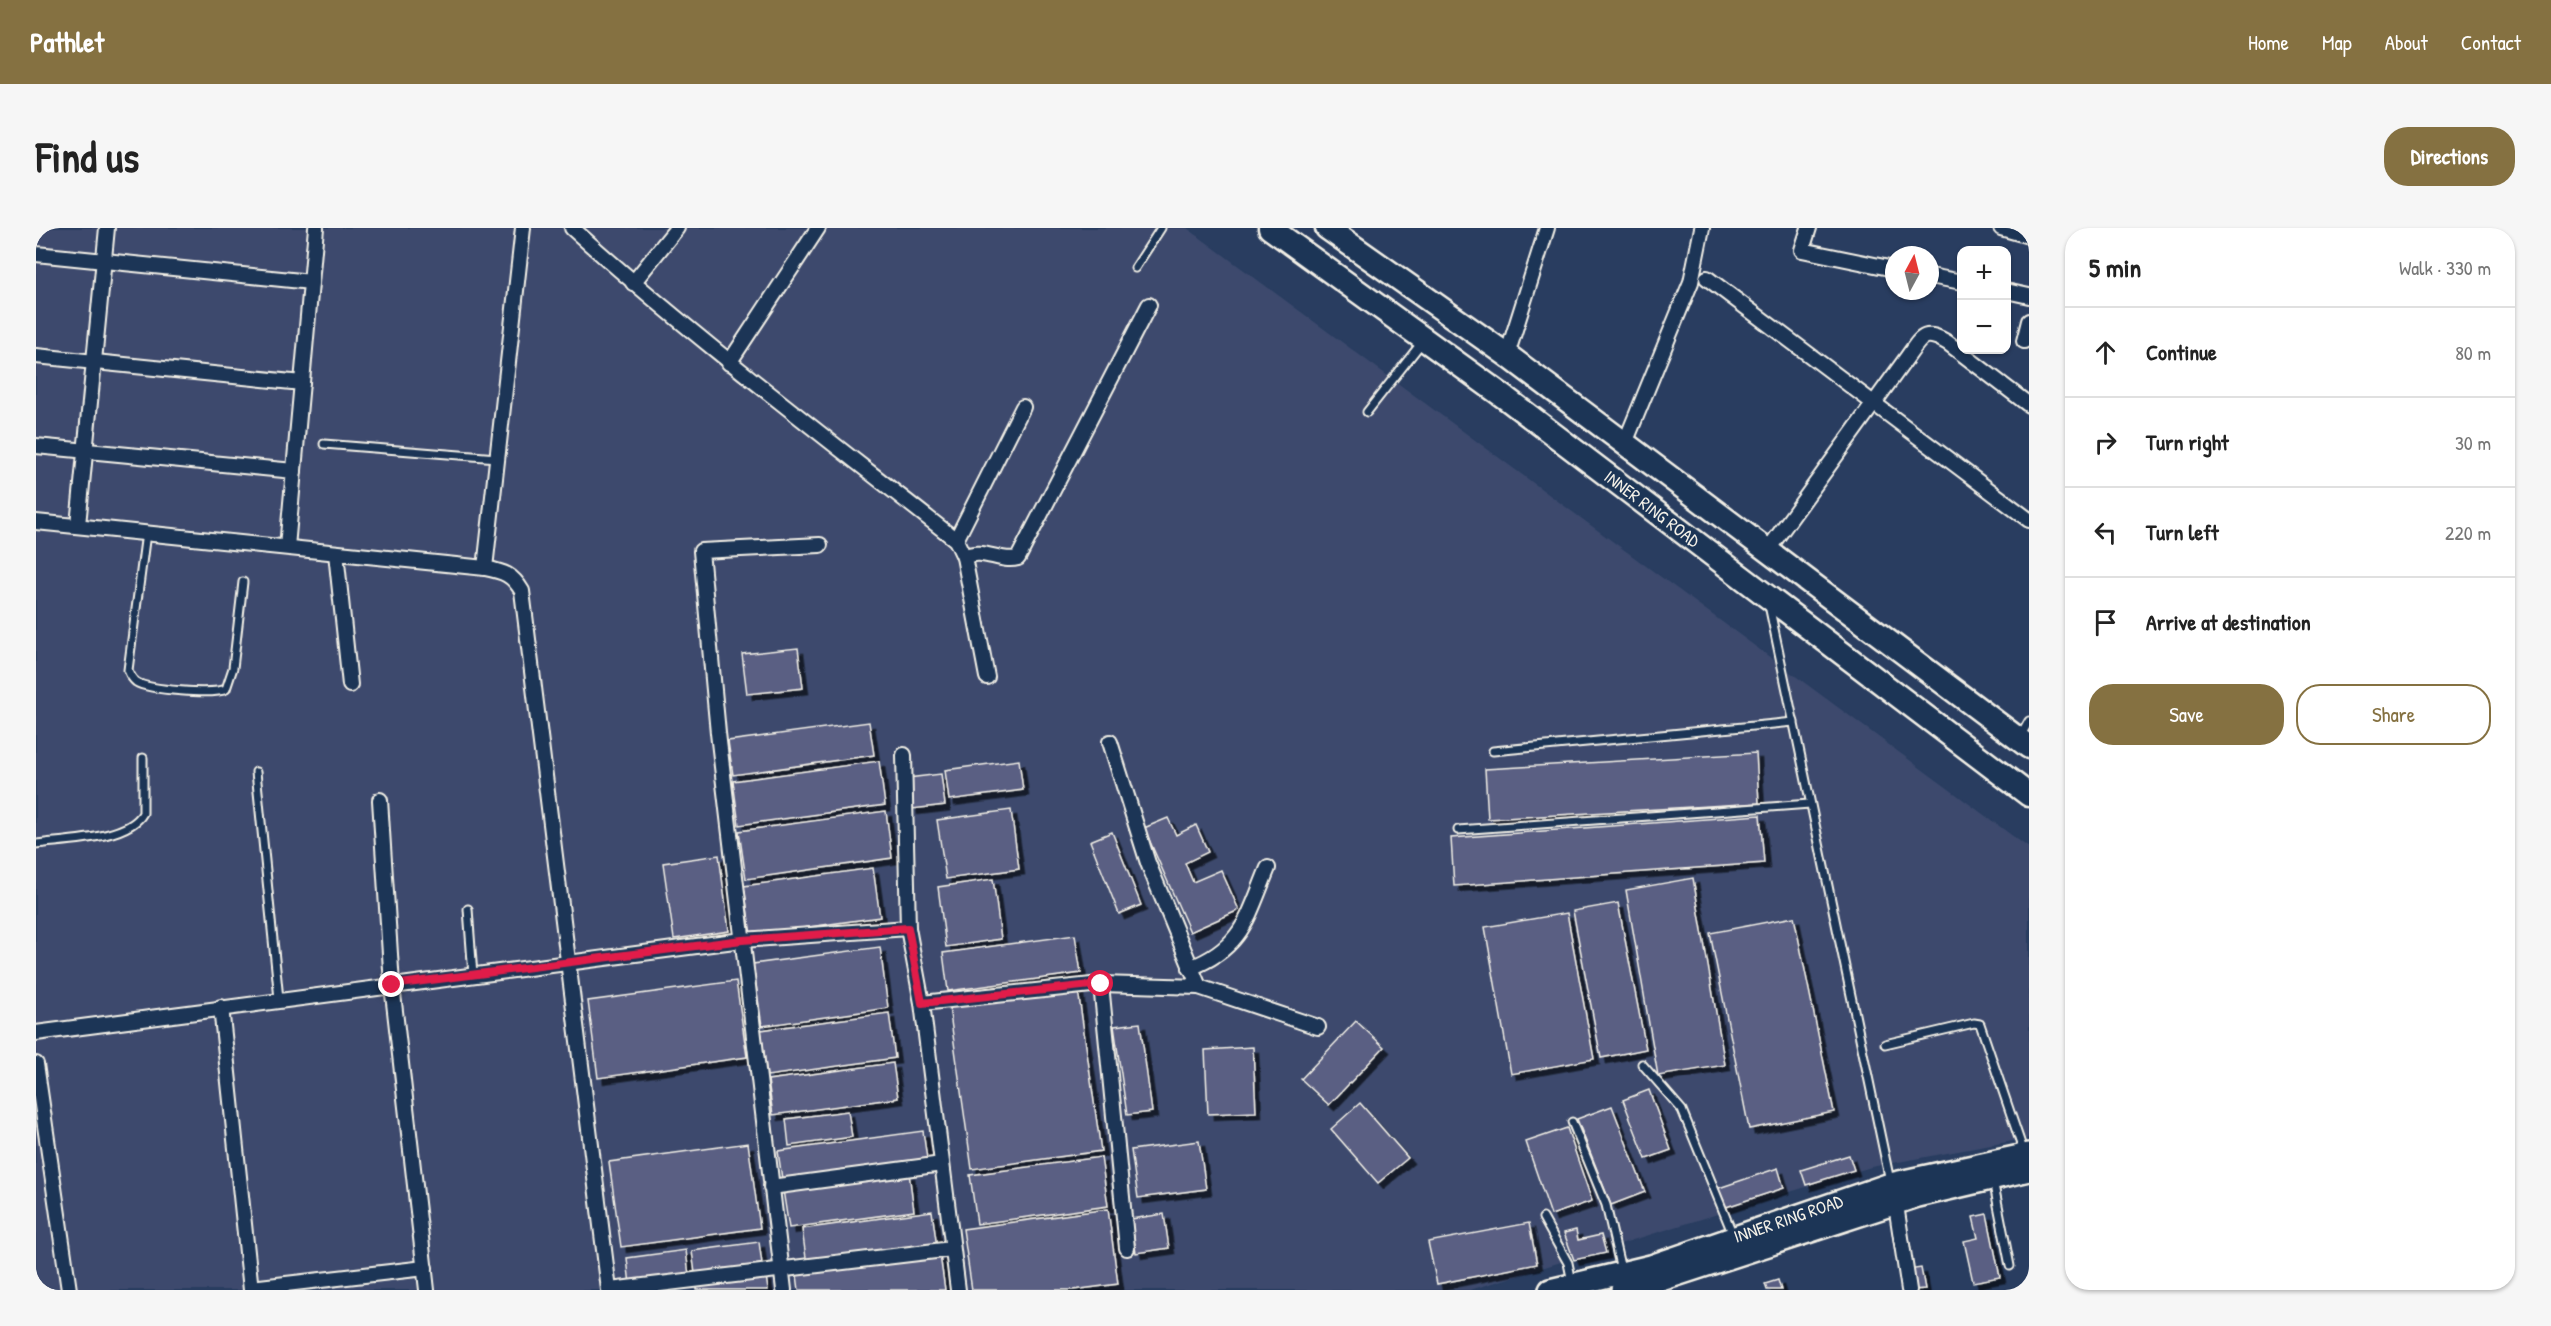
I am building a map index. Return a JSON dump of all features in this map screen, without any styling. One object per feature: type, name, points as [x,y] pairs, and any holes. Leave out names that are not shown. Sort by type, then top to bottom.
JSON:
[{"type":"highway","name":"INNER RING ROAD","points":[[1270,228],[1633,495],[2029,795]]},
{"type":"highway","name":"INNER RING ROAD","points":[[1327,228],[1507,355],[1767,551],[2025,736]]},
{"type":"highway","points":[[1633,495],[1654,466]]},
{"type":"main road","name":"INNER RING ROAD","points":[[1654,1279],[1734,1239],[2028,1160]]},
{"type":"main road","name":"INNER RING ROAD","points":[[1550,1290],[1572,1285],[1654,1279],[1893,1195],[1918,1196],[1992,1178],[2028,1160]]},
{"type":"street","points":[[78,525],[107,228]]},
{"type":"street","points":[[287,547],[316,228]]},
{"type":"street","points":[[485,568],[523,228]]},
{"type":"street","points":[[572,228],[633,283],[729,363],[956,540],[964,557],[987,677]]},
{"type":"street","points":[[633,283],[677,228]]},
{"type":"street","points":[[729,363],[818,228]]},
{"type":"street","points":[[1507,355],[1547,228]]},
{"type":"street","points":[[1624,443],[1691,282],[1702,228]]},
{"type":"street","points":[[1809,228],[1802,250],[1885,267]]},
{"type":"street","points":[[2001,228],[2029,236]]},
{"type":"street","points":[[36,254],[311,282]]},
{"type":"street","points":[[1707,278],[2029,520]]},
{"type":"street","points":[[1939,278],[1957,281]]},
{"type":"street","points":[[2011,292],[2029,296]]},
{"type":"street","points":[[964,557],[973,553],[982,553],[1010,560],[1018,558],[1149,305]]},
{"type":"street","points":[[2024,341],[2029,321]]},
{"type":"street","points":[[1767,551],[1920,339],[1928,334],[1934,334],[1948,343],[2029,405]]},
{"type":"street","points":[[36,356],[302,383]]},
{"type":"street","points":[[956,540],[1023,407]]},
{"type":"street","points":[[36,446],[294,471]]},
{"type":"street","points":[[36,522],[485,568],[506,572],[514,578],[522,591],[610,1290],[952,1249]]},
{"type":"street","points":[[783,1290],[718,733],[701,552],[820,545]]},
{"type":"street","points":[[336,553],[350,685]]},
{"type":"street","points":[[1110,742],[1148,863],[1199,987]]},
{"type":"street","points":[[904,755],[908,928],[922,1003],[958,1290]]},
{"type":"street","points":[[380,800],[392,985],[428,1290]]},
{"type":"street","points":[[1190,968],[1211,961],[1241,932],[1268,868]]},
{"type":"street","points":[[36,1033],[279,999],[742,940],[908,928]]},
{"type":"street","points":[[922,1003],[1101,984],[1199,987],[1318,1027]]},
{"type":"street","points":[[1101,984],[1127,1248]]},
{"type":"street","points":[[221,1007],[251,1289],[425,1268]]},
{"type":"street","points":[[36,1064],[69,1290]]},
{"type":"street","points":[[771,1187],[942,1164]]},
{"type":"street","points":[[1893,1195],[1909,1290]]},
{"type":"lane","points":[[1135,268],[1161,228]]},
{"type":"lane","points":[[1367,412],[1424,340]]},
{"type":"lane","points":[[324,444],[497,459]]},
{"type":"lane","points":[[146,533],[128,670],[135,681],[149,686],[213,693],[226,689],[233,668],[243,582]]},
{"type":"lane","points":[[1767,597],[1893,1195]]},
{"type":"lane","points":[[1493,751],[1794,722]]},
{"type":"lane","points":[[36,844],[109,834],[130,827],[139,820],[143,813],[143,758]]},
{"type":"lane","points":[[256,772],[279,999]]},
{"type":"lane","points":[[1458,830],[1810,804]]},
{"type":"lane","points":[[468,909],[473,975]]},
{"type":"lane","points":[[1885,1044],[1980,1023],[2028,1160]]},
{"type":"lane","points":[[1642,1064],[1682,1110],[1734,1239]]},
{"type":"lane","points":[[1572,1122],[1606,1205],[1622,1281]]},
{"type":"lane","points":[[1992,1178],[2010,1266]]},
{"type":"lane","points":[[1543,1218],[1568,1263],[1572,1285]]},
{"type":"shaded area","points":[[36,228],[1187,228],[2029,848],[2029,1138],[1871,1167],[1470,1290],[36,1290]]},
{"type":"building","points":[[798,648],[803,688],[747,694],[742,654]]},
{"type":"building","points":[[869,722],[874,755],[733,775],[728,741]]},
{"type":"building","points":[[1756,753],[1759,803],[1488,819],[1485,769]]},
{"type":"building","points":[[1019,760],[1023,790],[949,800],[945,770]]},
{"type":"building","points":[[879,761],[885,805],[739,825],[733,781]]},
{"type":"building","points":[[941,774],[945,805],[912,809],[908,778]]},
{"type":"building","points":[[1011,810],[1019,869],[946,879],[937,820]]},
{"type":"building","points":[[886,811],[892,858],[746,879],[739,831]]},
{"type":"building","points":[[1760,815],[1764,863],[1454,886],[1451,838]]},
{"type":"building","points":[[1168,818],[1176,835],[1196,825],[1208,852],[1185,863],[1193,882],[1221,870],[1239,910],[1190,932],[1144,828]]},
{"type":"building","points":[[1112,832],[1141,905],[1119,914],[1090,841]]},
{"type":"building","points":[[719,855],[729,931],[674,939],[663,863]]},
{"type":"building","points":[[873,868],[880,917],[751,935],[744,886]]},
{"type":"building","points":[[1693,878],[1725,1065],[1658,1076],[1626,890]]},
{"type":"building","points":[[993,879],[1001,939],[946,947],[938,887]]},
{"type":"building","points":[[1618,903],[1646,1049],[1601,1058],[1573,911]]},
{"type":"building","points":[[1567,913],[1594,1059],[1511,1074],[1485,927]]},
{"type":"building","points":[[1794,917],[1834,1112],[1749,1129],[1710,933]]},
{"type":"building","points":[[1075,935],[1081,973],[948,991],[943,953]]},
{"type":"building","points":[[880,947],[888,1008],[762,1026],[753,964]]},
{"type":"building","points":[[736,981],[747,1057],[598,1078],[588,1001]]},
{"type":"building","points":[[1078,990],[1101,1151],[972,1169],[949,1007]]},
{"type":"building","points":[[889,1013],[895,1058],[767,1076],[761,1030]]},
{"type":"building","points":[[1356,1021],[1384,1047],[1329,1105],[1301,1079]]},
{"type":"building","points":[[1140,1023],[1152,1112],[1127,1115],[1114,1026]]},
{"type":"building","points":[[1253,1047],[1256,1112],[1208,1114],[1205,1050]]},
{"type":"building","points":[[893,1063],[898,1098],[773,1115],[768,1080]]},
{"type":"building","points":[[1649,1090],[1671,1150],[1646,1159],[1623,1100]]},
{"type":"building","points":[[1360,1103],[1408,1158],[1378,1183],[1331,1129]]},
{"type":"building","points":[[1612,1106],[1645,1192],[1611,1205],[1577,1119]]},
{"type":"building","points":[[848,1111],[852,1137],[789,1146],[786,1119]]},
{"type":"building","points":[[1567,1128],[1592,1201],[1551,1215],[1526,1142]]},
{"type":"building","points":[[923,1131],[927,1159],[782,1179],[778,1151]]},
{"type":"building","points":[[1199,1141],[1206,1189],[1138,1198],[1131,1150]]},
{"type":"building","points":[[748,1143],[760,1228],[621,1247],[609,1162]]},
{"type":"building","points":[[1849,1155],[1854,1170],[1806,1185],[1801,1170]]},
{"type":"building","points":[[1101,1157],[1108,1206],[977,1224],[970,1175]]},
{"type":"building","points":[[1778,1168],[1784,1188],[1723,1208],[1716,1189]]},
{"type":"building","points":[[909,1173],[914,1211],[789,1228],[783,1190]]},
{"type":"building","points":[[1108,1209],[1118,1284],[1073,1290],[972,1290],[963,1229]]},
{"type":"building","points":[[932,1211],[937,1248],[807,1265],[802,1229]]},
{"type":"building","points":[[1164,1214],[1169,1248],[1136,1253],[1131,1219]]},
{"type":"building","points":[[1987,1214],[2000,1277],[1973,1282],[1964,1241],[1978,1238],[1973,1217]]},
{"type":"building","points":[[1529,1223],[1537,1264],[1437,1284],[1428,1242]]},
{"type":"building","points":[[1576,1230],[1578,1240],[1601,1235],[1606,1253],[1574,1260],[1564,1233]]},
{"type":"building","points":[[759,1242],[762,1264],[695,1273],[692,1251]]},
{"type":"building","points":[[686,1250],[689,1276],[630,1285],[627,1258]]},
{"type":"building","points":[[940,1255],[945,1290],[799,1290],[797,1275]]},
{"type":"building","points":[[1921,1268],[1925,1289],[1912,1290],[1908,1270]]},
{"type":"building","points":[[766,1276],[768,1290],[697,1290],[697,1286]]},
{"type":"building","points":[[1778,1280],[1781,1290],[1767,1290],[1765,1284]]},
{"type":"route","points":[[392,985],[742,940],[908,928],[922,1003],[1101,984]]}]
